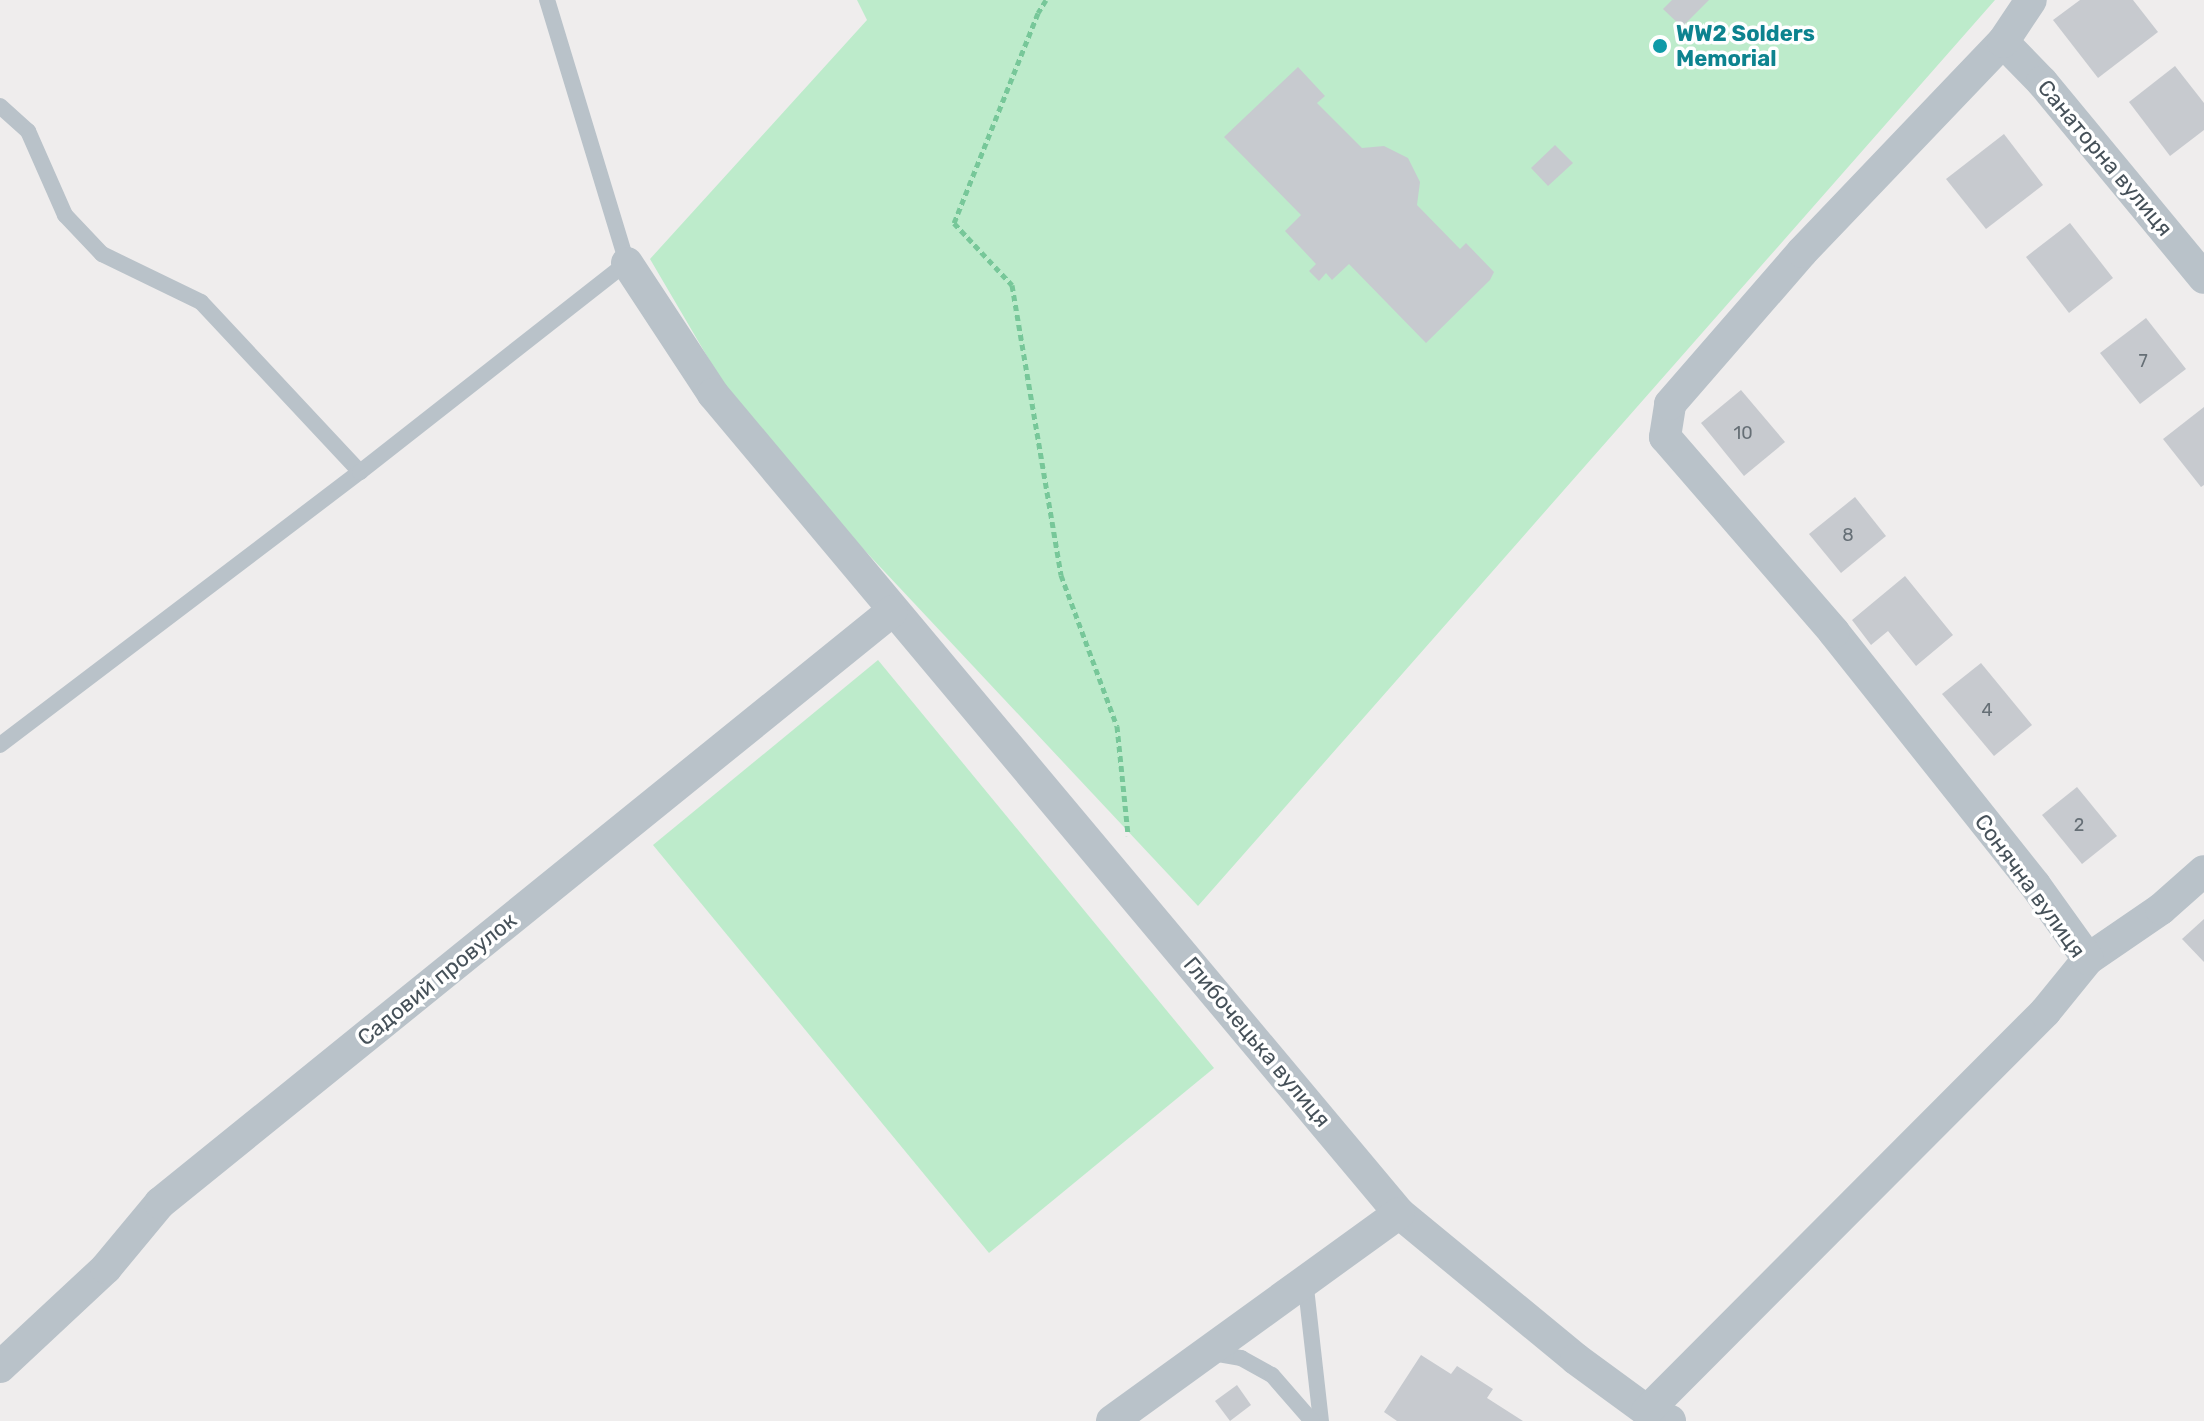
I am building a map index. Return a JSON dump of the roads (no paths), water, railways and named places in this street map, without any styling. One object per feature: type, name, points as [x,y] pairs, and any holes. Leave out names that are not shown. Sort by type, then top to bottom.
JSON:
[{"type":"street","points":[[2003,42],[2031,0]]},
{"type":"street","name":"Санаторна вулиця","points":[[2003,42],[2042,82],[2204,278]]},
{"type":"street","name":"Сонячна вулиця","points":[[1658,1416],[2045,1012],[2088,959],[2035,885],[1834,632],[1665,437],[1670,404],[1802,252],[2003,42]]},
{"type":"street","name":"Глибочецька вулиця","points":[[627,263],[713,394],[1399,1213],[1576,1359],[1658,1416]]},
{"type":"street","name":"Садовий провулок","points":[[0,1367],[106,1268],[160,1203],[892,611]]},
{"type":"street","points":[[2088,959],[2161,909],[2204,871]]},
{"type":"street","points":[[1112,1421],[1399,1213]]},
{"type":"lane","points":[[0,745],[360,472],[627,263],[547,0]]},
{"type":"lane","points":[[0,106],[28,131],[65,215],[102,254],[201,302],[360,472]]},
{"type":"lane","points":[[1305,1279],[1321,1421]]},
{"type":"lane","points":[[1206,1352],[1241,1358],[1272,1375],[1312,1421]]},
{"type":"place","name":"WW2 Solders Memorial","points":[[1660,46]]}]
